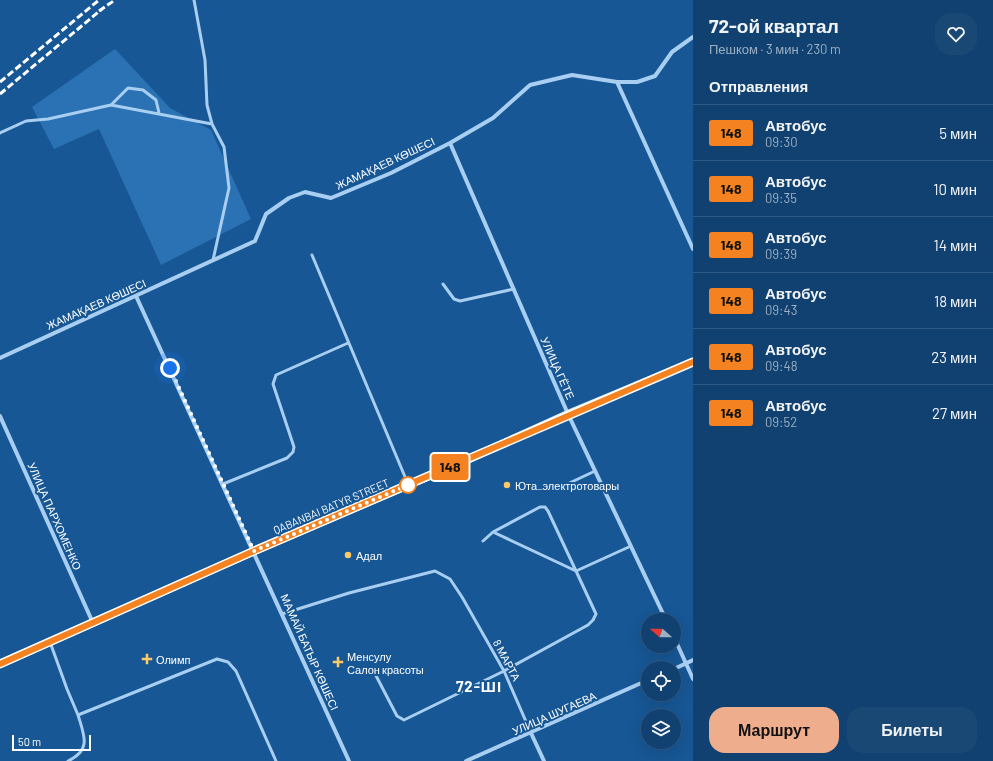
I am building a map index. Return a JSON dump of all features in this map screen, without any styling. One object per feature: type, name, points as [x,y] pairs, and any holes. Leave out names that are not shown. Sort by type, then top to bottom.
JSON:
[{"type":"main road","name":"QABANBAI BATYR STREET","points":[[0,664],[254,551],[460,463],[568,414],[693,362]]},
{"type":"street","name":"ЖАМАҚАЕВ КӨШЕСІ","points":[[0,358],[255,241],[266,214],[289,198],[305,192],[331,198],[391,173],[450,143],[493,118],[530,85],[572,75],[617,82],[638,82],[654,76],[672,52],[693,37]]},
{"type":"street","points":[[617,82],[693,249]]},
{"type":"street","name":"УЛИЦА ГЁТЕ","points":[[450,143],[568,414],[663,613]]},
{"type":"street","name":"МАМАЙ БАТЫР КӨШЕСІ","points":[[136,296],[349,761]]},
{"type":"street","name":"УЛИЦА ПАРХОМЕНКО","points":[[0,416],[93,623]]},
{"type":"street","points":[[681,652],[693,678]]},
{"type":"street","points":[[681,666],[693,660]]},
{"type":"street","name":"УЛИЦА ШУГАЕВА","points":[[466,761],[641,683]]},
{"type":"street","points":[[531,733],[544,761]]},
{"type":"lane","points":[[194,0],[205,60],[207,105],[212,124],[224,147],[229,188],[213,260]]},
{"type":"lane","points":[[111,105],[128,88],[143,90],[156,100],[159,113]]},
{"type":"lane","points":[[0,133],[26,121],[48,119],[111,105],[212,124]]},
{"type":"lane","points":[[312,255],[408,485]]},
{"type":"lane","points":[[443,284],[454,299],[460,301],[514,289]]},
{"type":"lane","points":[[223,484],[287,458],[293,452],[294,447],[273,384],[276,375],[348,344]]},
{"type":"lane","points":[[561,487],[595,471]]},
{"type":"lane","points":[[372,668],[397,716],[404,720],[504,671],[588,625],[593,620],[596,614],[548,510],[545,507],[540,507],[493,532],[483,541]]},
{"type":"lane","points":[[493,532],[576,571],[631,546]]},
{"type":"lane","name":"8 МАРТА","points":[[282,614],[349,593],[435,571],[450,579],[462,597],[504,671],[531,733]]},
{"type":"lane","points":[[50,642],[82,729],[84,746],[82,751],[68,761]]},
{"type":"lane","points":[[78,715],[217,659],[228,662],[236,671],[276,761]]},
{"type":"shaded area","points":[[115,49],[170,108],[211,130],[251,219],[161,265],[99,129],[54,149],[32,107]]},
{"type":"railway","points":[[0,82],[99,0]]},
{"type":"railway","points":[[99,11],[115,0]]},
{"type":"railway","points":[[0,94],[102,9]]},
{"type":"bus line","name":"148","points":[[0,664],[254,551],[460,463],[568,414],[693,362]]},
{"type":"place","name":"Юта_электротовары","points":[[507,485]]},
{"type":"place","name":"Адал","points":[[348,555]]},
{"type":"place","name":"Олимп","points":[[147,659]]},
{"type":"place","name":"Менсулу Салон красоты","points":[[338,662]]},
{"type":"district","name":"72-ШІ","points":[[479,686]]},
{"type":"route","points":[[170,368],[254,551],[408,485]]}]
